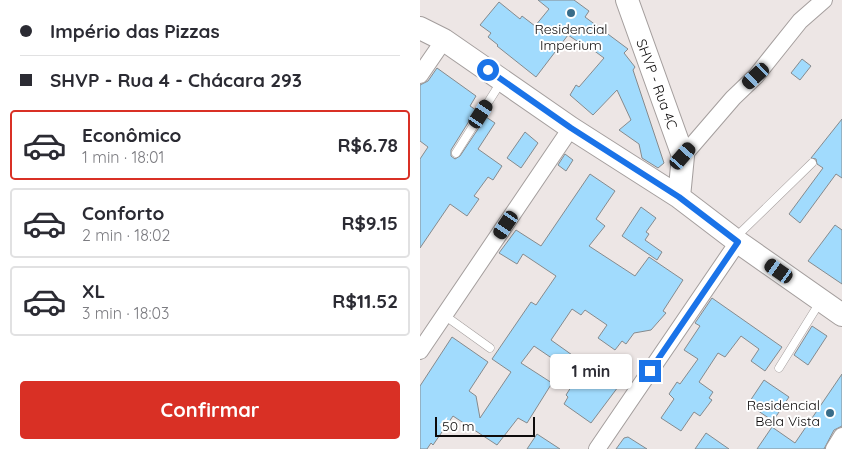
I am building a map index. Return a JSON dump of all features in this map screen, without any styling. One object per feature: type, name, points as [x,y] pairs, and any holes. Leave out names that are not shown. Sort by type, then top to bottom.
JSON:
[{"type":"street","name":"SHVP - Rua 4C","points":[[627,0],[683,156],[679,197]]},
{"type":"street","points":[[683,156],[756,76],[800,21],[824,0]]},
{"type":"street","points":[[420,28],[444,40],[571,128],[679,197],[736,241],[842,315]]},
{"type":"street","points":[[420,75],[444,40]]},
{"type":"street","points":[[420,351],[571,128]]},
{"type":"street","points":[[596,449],[736,241]]},
{"type":"street","points":[[834,449],[842,436]]},
{"type":"lane","points":[[456,153],[502,80]]},
{"type":"lane","points":[[736,241],[812,163]]},
{"type":"lane","points":[[779,368],[821,300]]},
{"type":"lane","points":[[444,315],[490,348]]},
{"type":"building","points":[[538,0],[574,0],[589,11],[585,17],[628,49],[624,53],[635,67],[633,70],[664,163],[658,168],[642,158],[639,144],[619,130],[631,120],[617,90],[593,115],[570,95],[576,85],[579,87],[604,58],[581,41],[580,43],[568,35],[536,77],[497,46],[488,37],[491,33],[480,25],[499,2],[520,19],[522,16],[535,26],[549,9]]},
{"type":"building","points":[[802,59],[811,66],[800,80],[791,73]]},
{"type":"building","points":[[437,68],[476,96],[470,106],[476,110],[451,150],[451,156],[455,159],[460,156],[486,117],[495,123],[478,149],[502,166],[493,180],[488,177],[474,196],[479,199],[467,216],[450,204],[420,248],[420,159],[428,147],[420,141],[420,85],[428,81]]},
{"type":"building","points":[[842,119],[842,178],[836,174],[800,223],[789,214],[823,168],[817,164],[816,159],[811,158]]},
{"type":"building","points":[[525,132],[538,143],[521,168],[507,158]]},
{"type":"building","points":[[565,154],[573,160],[566,171],[558,165]]},
{"type":"building","points":[[590,174],[615,191],[596,219],[605,226],[589,246],[635,276],[649,257],[683,280],[663,311],[666,313],[651,330],[634,333],[626,344],[622,341],[615,350],[598,338],[607,325],[585,310],[581,315],[572,309],[551,340],[582,362],[607,357],[622,367],[611,382],[618,387],[591,423],[564,404],[568,397],[566,395],[578,376],[534,346],[521,363],[552,383],[527,423],[518,418],[497,445],[453,416],[433,445],[431,443],[427,449],[420,449],[420,386],[452,337],[488,362],[469,391],[476,396],[480,418],[511,372],[492,359],[531,302],[536,305],[556,276],[523,254],[517,264],[499,253],[516,230],[541,246]]},
{"type":"building","points":[[641,207],[656,218],[646,232],[649,234],[645,240],[662,252],[657,260],[622,236]]},
{"type":"building","points":[[835,225],[842,230],[842,284],[808,261]]},
{"type":"building","points":[[712,298],[782,347],[765,371],[751,361],[759,349],[741,336],[725,357],[718,353],[699,382],[713,392],[709,398],[712,400],[700,416],[694,412],[681,431],[661,418],[674,399],[669,394],[677,382],[680,384],[698,359],[684,350],[700,326],[695,323]]},
{"type":"building","points":[[812,326],[827,336],[808,365],[794,355]]},
{"type":"building","name":"Residencial Bela Vista","points":[[842,374],[842,426],[834,430],[824,449],[757,449],[772,427],[795,443]]},
{"type":"building","points":[[764,380],[789,397],[773,421],[748,404]]},
{"type":"building","points":[[706,433],[729,449],[695,449]]},
{"type":"building","points":[[537,434],[560,449],[527,449]]},
{"type":"building","points":[[628,437],[647,449],[616,449],[624,438]]},
{"type":"place","name":"Residencial Imperium","points":[[571,13]]},
{"type":"place","name":"Residencial Bela Vista","points":[[830,413]]},
{"type":"route","points":[[488,70],[571,128],[679,197],[738,242],[650,371]]}]
